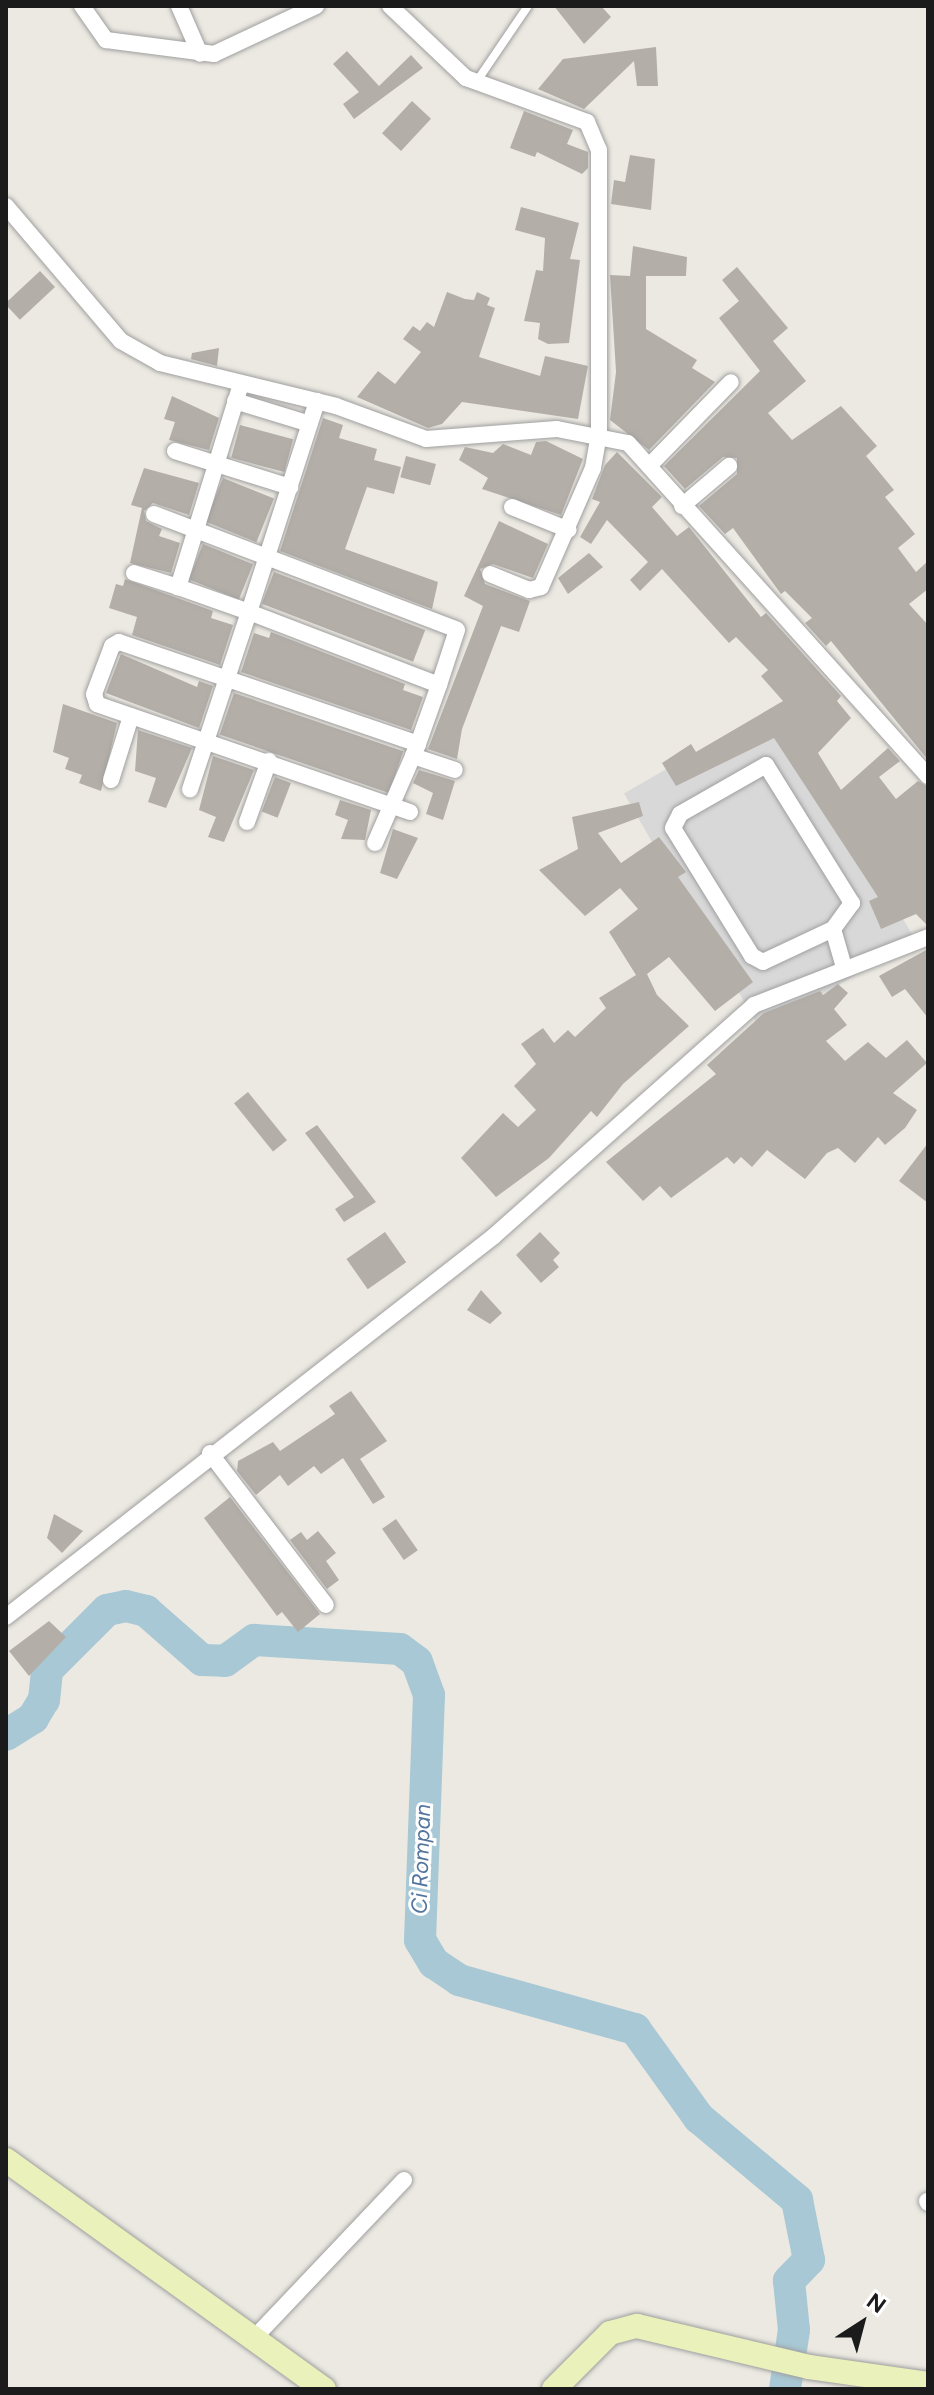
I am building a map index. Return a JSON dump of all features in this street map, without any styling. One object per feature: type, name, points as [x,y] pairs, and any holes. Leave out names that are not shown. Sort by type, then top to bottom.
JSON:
[{"type":"street","points":[[82,6],[106,40],[200,54],[221,53],[293,11],[316,6]]},
{"type":"street","points":[[179,6],[200,54]]},
{"type":"street","points":[[390,6],[475,83],[584,120],[593,129],[599,150],[599,434],[593,468],[569,530],[537,591],[490,574]]},
{"type":"street","points":[[6,206],[130,349],[241,384],[317,401],[426,439],[557,429],[599,434],[628,443],[928,776]]},
{"type":"street","points":[[649,466],[731,382]]},
{"type":"street","points":[[178,587],[213,462],[241,384]]},
{"type":"street","points":[[235,401],[310,424]]},
{"type":"street","points":[[190,789],[317,401]]},
{"type":"street","points":[[175,451],[290,487]]},
{"type":"street","points":[[682,506],[729,466]]},
{"type":"street","points":[[512,507],[569,530]]},
{"type":"street","points":[[154,514],[267,552],[453,625],[457,637],[415,750],[375,843]]},
{"type":"street","points":[[134,573],[249,612],[439,685]]},
{"type":"street","points":[[410,812],[131,716],[93,698],[119,642],[225,677],[415,750],[455,770]]},
{"type":"street","points":[[111,780],[131,716]]},
{"type":"street","points":[[247,822],[269,761]]},
{"type":"street","points":[[770,767],[852,903],[833,929],[770,961],[757,960],[673,828],[676,819],[770,767]]},
{"type":"street","points":[[833,929],[843,965]]},
{"type":"street","points":[[6,1617],[210,1453],[494,1236],[754,1005],[843,965],[928,937]]},
{"type":"street","points":[[210,1453],[326,1605]]},
{"type":"street","points":[[6,2160],[256,2336],[324,2389]]},
{"type":"street","points":[[256,2336],[404,2180]]},
{"type":"street","points":[[556,2388],[610,2333],[637,2326],[809,2367],[928,2384]]},
{"type":"lane","points":[[475,83],[528,6]]},
{"type":"shaded area","points":[[779,704],[916,940],[760,1030],[624,794]]},
{"type":"building","points":[[554,6],[601,6],[611,17],[584,44]]},
{"type":"building","points":[[656,47],[658,86],[637,86],[634,61],[584,109],[538,89],[563,59]]},
{"type":"building","points":[[347,51],[379,86],[411,55],[423,68],[354,119],[343,104],[359,92],[333,64]]},
{"type":"building","points":[[412,101],[431,119],[401,151],[382,133]]},
{"type":"building","points":[[524,111],[573,130],[567,144],[588,152],[588,168],[582,174],[537,152],[535,157],[510,148]]},
{"type":"building","points":[[630,155],[655,159],[651,210],[611,204],[614,180],[625,182]]},
{"type":"building","points":[[521,207],[579,223],[570,259],[580,260],[569,343],[548,344],[538,339],[540,323],[524,321],[536,270],[543,271],[545,238],[515,230]]},
{"type":"building","points":[[633,246],[687,257],[686,276],[646,276],[646,329],[697,360],[692,368],[715,382],[649,450],[610,420],[616,372],[610,275],[630,276]]},
{"type":"building","points":[[737,267],[788,328],[773,341],[806,381],[768,413],[792,440],[841,406],[877,446],[866,456],[894,490],[885,497],[915,534],[898,548],[916,572],[928,561],[928,589],[909,604],[928,625],[928,760],[831,641],[826,646],[805,623],[812,618],[785,591],[781,594],[733,528],[725,534],[699,506],[737,474],[737,458],[723,457],[685,489],[664,466],[760,371],[719,318],[739,301],[722,280]]},
{"type":"building","points":[[40,271],[55,287],[20,320],[6,303]]},
{"type":"building","points":[[447,292],[474,300],[477,292],[490,298],[487,305],[495,308],[479,357],[540,376],[545,356],[588,366],[578,419],[462,402],[442,424],[428,428],[357,397],[378,371],[395,384],[421,352],[403,339],[413,326],[420,331],[427,322],[434,327]]},
{"type":"building","points":[[219,348],[217,366],[191,359],[192,353]]},
{"type":"building","points":[[172,396],[219,418],[209,450],[169,440],[175,422],[164,419]]},
{"type":"building","points":[[323,418],[343,425],[339,438],[377,449],[374,460],[401,467],[394,494],[367,487],[345,549],[438,582],[432,609],[280,551]]},
{"type":"building","points":[[240,425],[293,439],[284,472],[231,458]]},
{"type":"building","points":[[546,441],[583,459],[561,515],[482,489],[488,478],[459,460],[465,447],[493,453],[503,444],[531,455],[536,442]]},
{"type":"building","points":[[617,452],[662,497],[652,507],[677,536],[689,527],[761,617],[766,613],[841,696],[837,701],[851,718],[818,753],[841,790],[888,748],[900,761],[879,777],[896,799],[918,781],[928,787],[928,926],[916,914],[881,929],[869,901],[878,897],[774,738],[676,786],[662,763],[691,744],[696,752],[783,701],[761,676],[768,670],[736,637],[729,643],[662,569],[640,591],[630,580],[648,562],[607,520],[591,544],[580,537],[600,502],[592,499],[605,465]]},
{"type":"building","points":[[406,456],[436,464],[430,485],[400,477]]},
{"type":"building","points":[[144,468],[199,483],[189,515],[153,503],[144,511],[146,521],[162,529],[159,536],[180,543],[171,573],[130,563],[142,508],[131,505]]},
{"type":"building","points":[[223,478],[274,499],[256,542],[205,522]]},
{"type":"building","points":[[499,521],[548,544],[533,578],[493,564],[480,569],[485,584],[530,601],[519,632],[501,626],[462,729],[457,759],[428,749],[483,606],[464,596]]},
{"type":"building","points":[[203,544],[253,564],[239,599],[189,579]]},
{"type":"building","points":[[589,553],[603,567],[568,594],[558,578]]},
{"type":"building","points":[[274,572],[425,630],[413,662],[262,604]]},
{"type":"building","points":[[125,579],[213,611],[211,618],[233,625],[220,665],[132,635],[137,617],[109,608],[116,584],[123,586]]},
{"type":"building","points":[[271,632],[405,684],[403,690],[423,697],[411,730],[241,672],[254,633],[269,638]]},
{"type":"building","points":[[121,654],[197,687],[199,681],[213,686],[199,728],[106,693]]},
{"type":"building","points":[[234,693],[403,751],[389,793],[220,735]]},
{"type":"building","points":[[63,704],[117,723],[101,791],[79,783],[82,775],[65,769],[69,758],[53,752]]},
{"type":"building","points":[[138,730],[192,748],[166,808],[148,802],[156,778],[135,771]]},
{"type":"building","points":[[213,756],[254,770],[224,842],[208,837],[216,817],[199,810]]},
{"type":"building","points":[[419,770],[455,781],[443,820],[426,814],[433,793],[413,783]]},
{"type":"building","points":[[275,777],[291,783],[278,818],[262,812]]},
{"type":"building","points":[[340,800],[371,810],[365,840],[341,839],[348,820],[335,815]]},
{"type":"building","points":[[639,802],[643,816],[598,833],[621,863],[659,837],[686,872],[678,877],[753,982],[715,1011],[669,957],[647,974],[657,995],[689,1026],[623,1084],[597,1117],[591,1111],[549,1158],[496,1197],[461,1158],[503,1113],[518,1127],[536,1110],[514,1086],[536,1064],[521,1044],[543,1028],[554,1043],[568,1030],[575,1037],[606,1008],[599,998],[636,975],[609,932],[638,909],[620,888],[585,916],[539,870],[578,849],[572,817]]},
{"type":"building","points":[[393,829],[418,838],[397,879],[380,873]]},
{"type":"building","points":[[928,949],[928,1018],[905,989],[892,997],[879,976]]},
{"type":"building","points":[[838,984],[848,993],[834,1009],[847,1025],[826,1041],[845,1061],[868,1042],[886,1058],[907,1040],[927,1063],[893,1093],[917,1110],[905,1128],[885,1145],[878,1137],[855,1163],[838,1148],[827,1153],[805,1179],[767,1150],[752,1167],[741,1157],[734,1164],[727,1157],[671,1198],[660,1186],[643,1201],[606,1162],[716,1074],[707,1065],[764,1013],[820,991],[823,995]]},
{"type":"building","points":[[248,1092],[287,1140],[273,1152],[234,1103]]},
{"type":"building","points":[[317,1125],[376,1202],[344,1222],[335,1209],[354,1197],[305,1133]]},
{"type":"building","points":[[928,1143],[928,1203],[899,1181]]},
{"type":"building","points":[[385,1232],[406,1262],[368,1289],[346,1259]]},
{"type":"building","points":[[540,1232],[560,1253],[553,1260],[559,1267],[541,1283],[516,1255]]},
{"type":"building","points":[[481,1290],[502,1313],[490,1324],[467,1310]]},
{"type":"building","points":[[351,1391],[387,1441],[360,1459],[385,1497],[373,1504],[343,1458],[321,1474],[314,1466],[288,1486],[280,1475],[256,1495],[237,1471],[238,1461],[273,1442],[280,1451],[335,1414],[329,1406]]},
{"type":"building","points":[[230,1497],[320,1614],[298,1632],[282,1612],[277,1616],[204,1518]]},
{"type":"building","points":[[54,1514],[83,1531],[62,1553],[47,1538]]},
{"type":"building","points":[[396,1519],[418,1550],[404,1560],[382,1529]]},
{"type":"building","points":[[318,1531],[336,1553],[326,1561],[339,1580],[327,1589],[290,1540],[301,1532],[307,1540]]},
{"type":"building","points":[[49,1621],[66,1637],[29,1676],[9,1651]]},
{"type":"waterway","name":"Ci Rompan","points":[[6,1735],[33,1718],[44,1700],[47,1670],[107,1610],[126,1606],[146,1611],[202,1660],[225,1661],[254,1640],[400,1649],[417,1662],[429,1695],[420,1940],[434,1963],[459,1980],[635,2029],[699,2118],[797,2200],[809,2260],[789,2281],[794,2330],[785,2389]]}]
